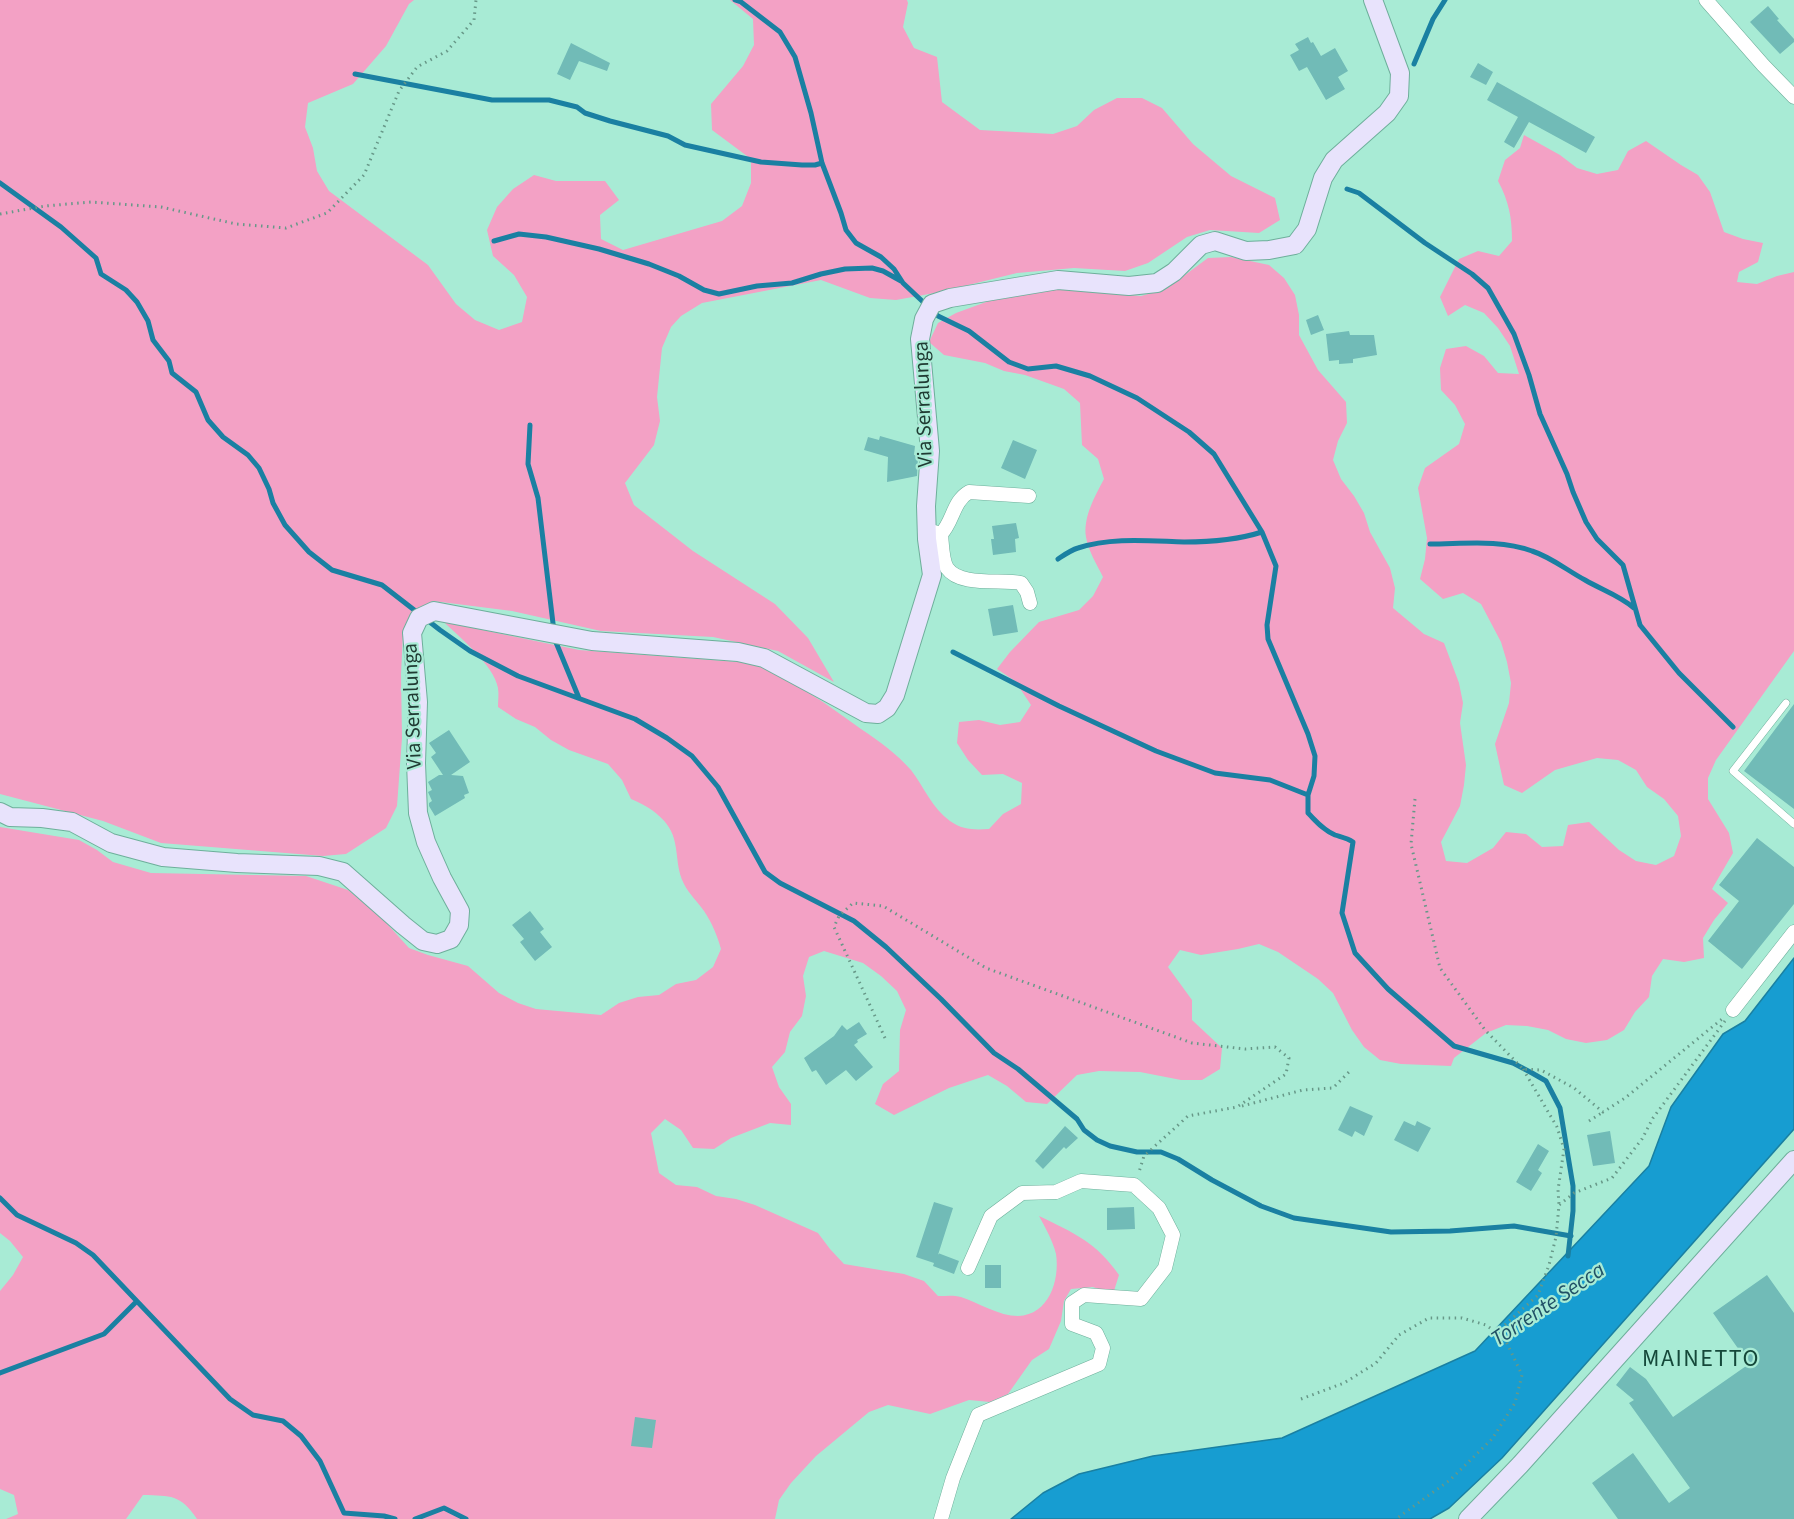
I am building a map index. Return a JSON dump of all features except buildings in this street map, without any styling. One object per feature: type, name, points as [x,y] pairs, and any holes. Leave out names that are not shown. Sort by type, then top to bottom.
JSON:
[{"type":"street","name":"Via Serralunga","points":[[0,812],[10,817],[72,822],[111,843],[163,857],[319,866],[343,872],[423,941],[437,944],[451,939],[459,925],[460,911],[426,842],[418,813],[416,763],[418,702],[412,633],[419,618],[434,611],[592,641],[738,652],[764,658],[843,702],[866,713],[878,714],[887,708],[895,695],[932,575],[934,531],[930,451],[920,339],[924,319],[932,304],[950,298],[1058,280],[1129,286],[1156,283],[1174,272],[1201,245],[1215,242],[1246,251],[1269,250],[1295,245],[1306,229],[1323,178],[1334,160],[1387,113],[1400,96],[1400,73],[1373,0]]},
{"type":"street","points":[[1706,0],[1794,97]]},
{"type":"street","points":[[934,531],[948,528],[962,496],[969,492],[1029,496]]},
{"type":"street","name":"Via Serralunga","points":[[934,531],[946,566],[955,576],[986,582],[1009,580],[1021,583],[1030,603]]},
{"type":"street","points":[[1733,1010],[1794,932]]},
{"type":"street","points":[[1468,1519],[1520,1465],[1794,1160]]},
{"type":"street","points":[[940,1519],[953,1478],[978,1415],[1099,1364],[1103,1347],[1096,1333],[1072,1324],[1072,1303],[1084,1295],[1142,1299],[1165,1268],[1173,1235],[1159,1208],[1134,1185],[1081,1181],[1056,1192],[1022,1193],[991,1216],[968,1269]]},
{"type":"lane","points":[[1785,703],[1732,771],[1794,824]]},
{"type":"path","points":[[0,214],[45,206],[91,202],[160,207],[236,224],[286,228],[327,213],[364,175],[399,91],[417,67],[447,51],[474,20],[476,0]]},
{"type":"path","points":[[1415,799],[1411,844],[1440,968],[1485,1030],[1523,1069],[1557,1127],[1564,1149],[1558,1190],[1556,1237],[1538,1295],[1496,1333]]},
{"type":"path","points":[[885,1038],[834,927],[839,916],[853,903],[883,906],[986,968],[1192,1042],[1245,1049],[1275,1047],[1289,1058],[1286,1074],[1237,1107]]},
{"type":"path","points":[[1559,1205],[1574,1193],[1612,1178],[1733,1010]]},
{"type":"path","points":[[1589,1121],[1624,1098],[1733,1010]]},
{"type":"path","points":[[1523,1069],[1541,1070],[1574,1089],[1603,1112]]},
{"type":"path","points":[[1134,1185],[1144,1156],[1188,1116],[1237,1107],[1302,1090],[1332,1088],[1350,1071]]},
{"type":"path","points":[[1301,1399],[1344,1383],[1376,1363],[1398,1335],[1429,1318],[1462,1318],[1486,1325],[1505,1339],[1522,1375],[1515,1403],[1492,1439],[1450,1480],[1396,1519]]},
{"type":"shaded area","points":[[0,0],[414,0],[409,4],[386,46],[353,84],[308,103],[305,127],[313,148],[317,171],[329,191],[428,265],[456,304],[475,320],[499,330],[522,322],[527,297],[514,275],[493,256],[487,230],[497,207],[513,189],[534,175],[556,181],[605,181],[619,200],[600,215],[601,239],[623,250],[722,221],[742,206],[751,183],[751,159],[712,130],[711,104],[743,66],[754,45],[753,19],[730,0],[907,0],[903,27],[914,48],[937,57],[942,102],[980,130],[1053,134],[1077,126],[1094,110],[1117,98],[1142,98],[1162,108],[1193,144],[1231,176],[1275,198],[1280,220],[1259,233],[1210,230],[1187,237],[1148,263],[1125,271],[1074,268],[1017,273],[896,300],[870,298],[821,280],[702,303],[681,316],[671,327],[662,348],[657,397],[660,421],[654,445],[625,483],[634,505],[693,551],[775,604],[808,638],[834,682],[778,651],[713,637],[601,631],[512,611],[433,601],[412,611],[403,634],[402,738],[397,806],[386,828],[346,854],[323,856],[161,843],[103,821],[0,794]]},
{"type":"shaded area","points":[[1524,135],[1560,155],[1577,168],[1597,174],[1618,170],[1628,151],[1646,141],[1698,175],[1710,192],[1724,232],[1763,243],[1758,262],[1739,272],[1737,282],[1757,284],[1794,272],[1794,651],[1716,760],[1708,778],[1708,799],[1729,833],[1733,853],[1712,889],[1728,903],[1703,938],[1704,958],[1684,962],[1663,959],[1652,976],[1649,997],[1635,1012],[1624,1030],[1607,1040],[1586,1043],[1566,1039],[1548,1030],[1506,1025],[1486,1033],[1454,1058],[1451,1066],[1401,1064],[1380,1060],[1364,1047],[1352,1030],[1333,993],[1318,979],[1278,952],[1259,944],[1201,955],[1180,950],[1168,967],[1192,1000],[1192,1020],[1222,1048],[1220,1069],[1202,1080],[1181,1080],[1140,1072],[1099,1071],[1077,1075],[1047,1104],[1026,1102],[1007,1086],[988,1075],[949,1088],[894,1115],[875,1104],[883,1084],[899,1071],[900,1030],[906,1010],[897,991],[863,963],[824,951],[809,957],[803,976],[806,996],[802,1016],[790,1032],[785,1052],[772,1067],[779,1087],[791,1104],[791,1125],[770,1123],[731,1138],[714,1149],[693,1148],[681,1130],[665,1119],[651,1133],[659,1173],[676,1185],[697,1187],[716,1196],[755,1205],[818,1233],[844,1264],[904,1274],[924,1281],[938,1296],[961,1297],[996,1312],[1011,1315],[1029,1314],[1038,1310],[1045,1303],[1054,1285],[1056,1254],[1039,1216],[1084,1240],[1102,1254],[1119,1275],[1113,1294],[1093,1287],[1071,1289],[1064,1301],[1061,1321],[1049,1349],[1032,1360],[1008,1394],[990,1402],[969,1400],[930,1414],[888,1405],[869,1412],[816,1456],[791,1483],[779,1500],[775,1519],[197,1519],[185,1505],[174,1498],[143,1495],[126,1519],[6,1519],[18,1514],[14,1495],[0,1489],[0,1291],[13,1275],[23,1257],[0,1233],[0,827],[79,840],[113,862],[151,873],[306,876],[348,890],[380,916],[409,948],[468,966],[499,993],[536,1009],[601,1015],[619,1003],[638,997],[659,995],[676,984],[696,980],[713,967],[721,949],[709,920],[682,879],[673,835],[669,828],[659,815],[631,799],[622,780],[608,764],[569,750],[551,740],[535,727],[516,719],[498,707],[498,688],[490,670],[476,652],[444,622],[579,650],[752,663],[808,693],[888,748],[911,770],[933,804],[950,821],[969,829],[989,829],[1003,814],[1021,804],[1022,783],[1003,774],[982,775],[957,743],[959,722],[979,720],[1000,725],[1020,722],[1031,705],[1015,681],[997,669],[1039,622],[1079,610],[1093,596],[1103,577],[1089,547],[1086,522],[1090,507],[1104,479],[1098,459],[1082,445],[1080,403],[1064,389],[985,363],[944,355],[929,342],[938,323],[956,313],[997,298],[1057,289],[1141,296],[1166,289],[1208,258],[1231,257],[1269,265],[1284,278],[1295,295],[1299,315],[1299,335],[1318,370],[1346,402],[1347,423],[1338,441],[1333,460],[1341,479],[1364,513],[1370,532],[1390,568],[1395,588],[1393,608],[1424,634],[1444,643],[1459,683],[1463,703],[1460,723],[1466,765],[1460,806],[1441,842],[1446,861],[1467,863],[1493,848],[1506,832],[1526,834],[1542,847],[1563,846],[1568,825],[1589,822],[1619,850],[1636,861],[1656,865],[1674,856],[1681,836],[1678,816],[1664,799],[1647,787],[1636,770],[1618,760],[1597,758],[1555,770],[1522,793],[1504,785],[1495,744],[1509,703],[1511,683],[1501,642],[1481,604],[1463,593],[1443,599],[1420,579],[1427,538],[1418,488],[1425,468],[1459,444],[1465,424],[1455,405],[1441,390],[1440,368],[1446,349],[1466,346],[1484,356],[1498,373],[1519,374],[1510,346],[1484,313],[1465,305],[1448,316],[1440,297],[1459,259],[1478,251],[1499,256],[1512,241],[1509,210],[1498,181],[1505,160],[1520,148]]},
{"type":"water","name":"Torrente Secca","points":[[1794,958],[1794,1129],[1502,1458],[1449,1508],[1430,1519],[1011,1519],[1043,1493],[1079,1474],[1153,1456],[1282,1438],[1475,1351],[1649,1166],[1671,1107],[1723,1034],[1745,1021]]},
{"type":"waterway","points":[[735,0],[741,2],[780,32],[795,57],[822,163],[846,230],[856,243],[881,257],[894,269],[903,283],[938,316],[969,331],[1009,362],[1028,369],[1056,366],[1090,376],[1137,398],[1189,432],[1214,454],[1262,532],[1276,566],[1267,625],[1268,639],[1315,756],[1314,776],[1308,795],[1308,813],[1327,831],[1353,842],[1342,913],[1355,953],[1388,989],[1454,1046],[1513,1063],[1546,1081],[1560,1108],[1573,1186],[1568,1256]]},
{"type":"waterway","points":[[1414,64],[1433,19],[1445,0]]},
{"type":"waterway","points":[[355,74],[492,100],[549,100],[577,107],[585,113],[610,121],[668,136],[685,145],[761,162],[802,165],[822,163]]},
{"type":"waterway","points":[[0,183],[61,227],[96,258],[101,274],[126,290],[137,302],[148,321],[153,340],[169,361],[172,373],[196,392],[208,420],[223,437],[248,455],[259,468],[285,525],[309,552],[332,570],[382,585],[470,651],[518,676],[635,719],[692,756],[718,787],[765,872],[780,883],[854,921],[886,947],[994,1053],[1018,1069],[1077,1119],[1084,1130],[1097,1140],[1110,1146],[1137,1152],[1161,1152],[1178,1159],[1261,1206],[1294,1218],[1391,1232],[1450,1231],[1514,1226],[1571,1236]]},
{"type":"waterway","points":[[1347,189],[1359,193],[1488,288],[1514,334],[1540,414],[1586,522],[1597,539],[1623,565],[1640,625],[1679,673],[1733,727]]},
{"type":"waterway","points":[[494,241],[519,234],[546,237],[599,249],[649,264],[679,276],[704,290],[719,294],[757,286],[792,283],[845,269],[872,268],[901,281]]},
{"type":"waterway","points":[[530,425],[528,464],[538,498],[555,640],[579,698]]},
{"type":"waterway","points":[[1058,559],[1075,549],[1104,542],[1214,541],[1262,532]]},
{"type":"waterway","points":[[1430,544],[1468,543],[1520,547],[1553,560],[1634,608]]},
{"type":"waterway","points":[[953,652],[1059,706],[1156,751],[1215,773],[1270,780],[1308,795]]},
{"type":"waterway","points":[[0,1198],[17,1215],[76,1243],[93,1255],[230,1399],[253,1415],[283,1421],[301,1436],[320,1461],[344,1513],[395,1519]]},
{"type":"waterway","points":[[0,1373],[104,1334],[136,1302]]},
{"type":"waterway","points":[[415,1519],[444,1508],[466,1519]]},
{"type":"district","name":"MAINETTO","points":[[1701,1361]]}]
